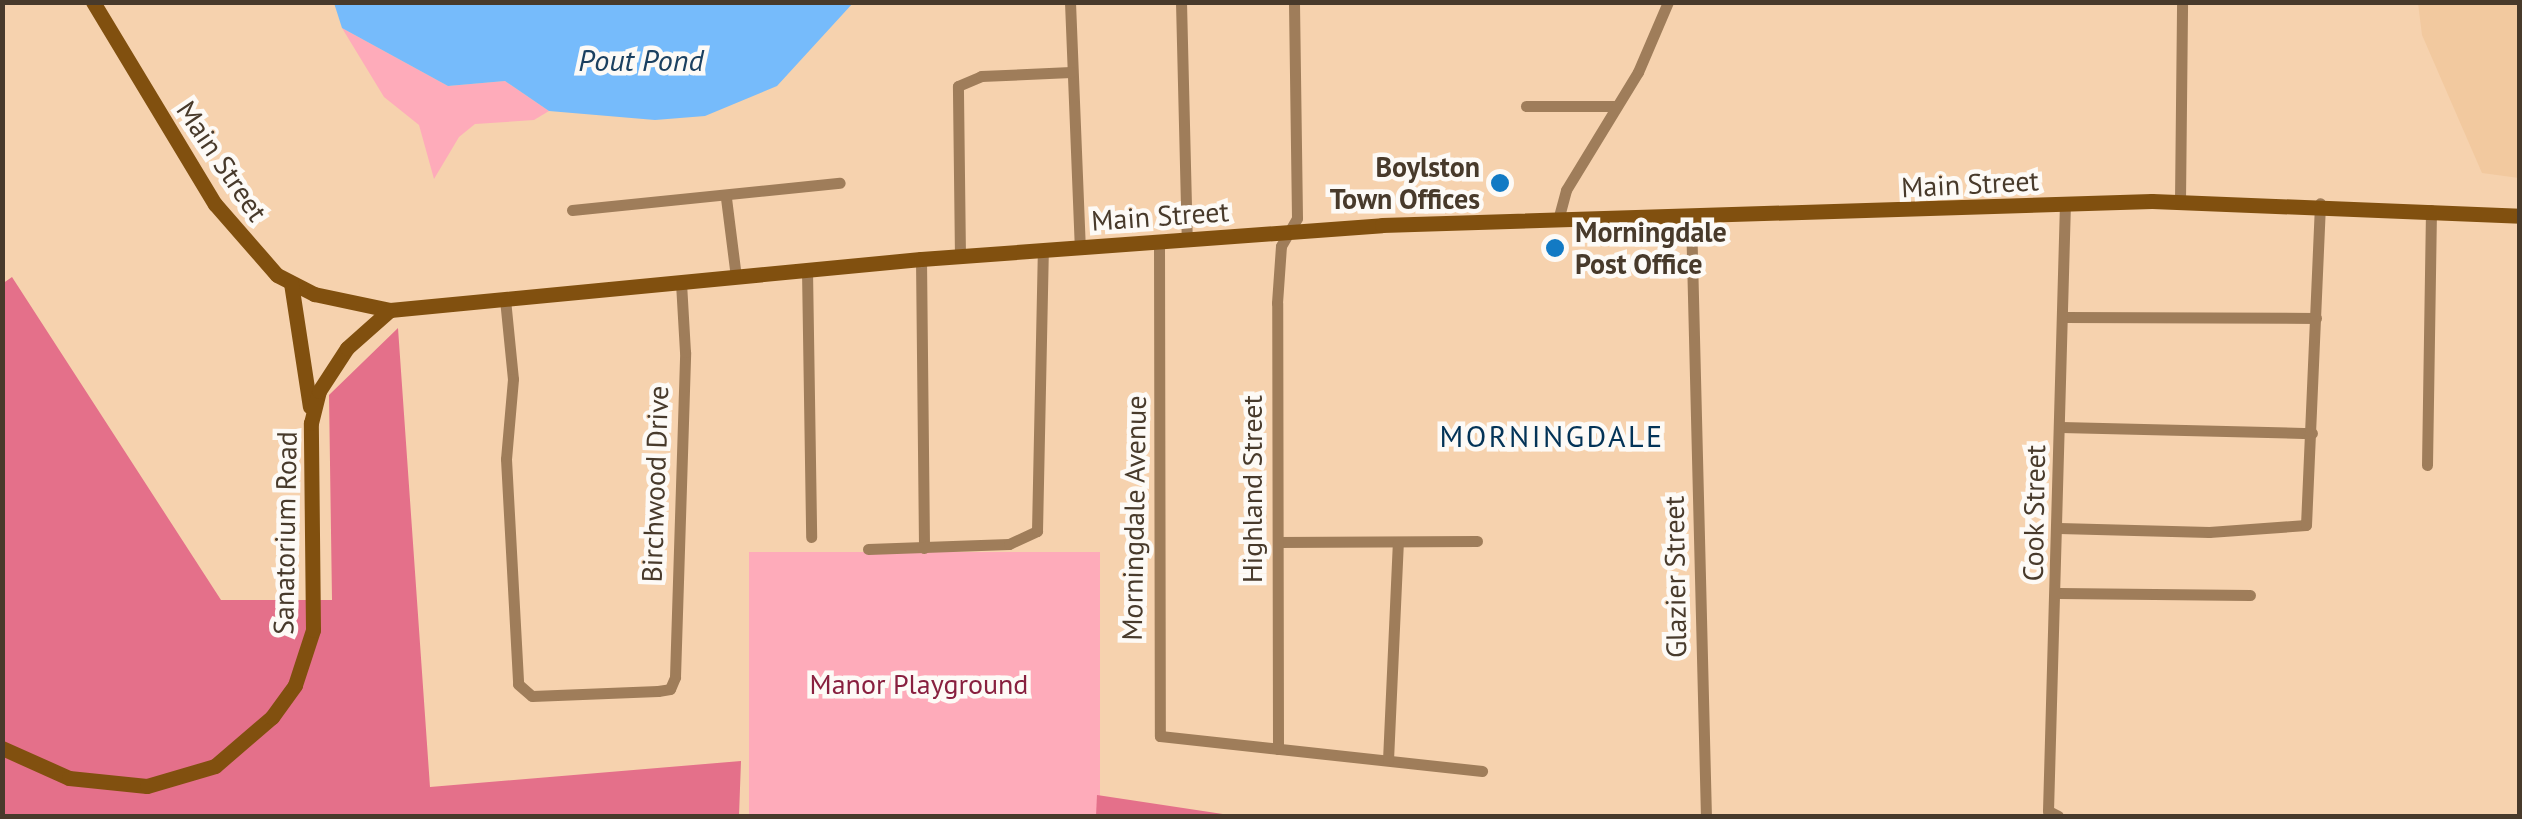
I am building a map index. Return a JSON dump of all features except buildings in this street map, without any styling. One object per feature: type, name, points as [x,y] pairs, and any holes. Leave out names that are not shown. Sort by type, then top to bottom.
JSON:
[{"type":"main road","name":"Main Street","points":[[93,2],[215,204],[292,283],[340,302],[390,310],[1080,247],[1289,232],[1558,220],[2180,201],[2320,203],[2520,216]]},
{"type":"main road","points":[[292,283],[311,423]]},
{"type":"main road","name":"Sanatorium Road","points":[[2,748],[68,778],[123,788],[197,774],[255,736],[294,685],[313,630],[311,423],[335,363],[390,310]]},
{"type":"street","points":[[1070,2],[1080,247]]},
{"type":"street","points":[[1181,2],[1187,240]]},
{"type":"street","name":"Highland Street","points":[[1278,748],[1278,284],[1281,246],[1289,232],[1297,197],[1294,2]]},
{"type":"street","points":[[1558,220],[1566,190],[1652,44],[1668,2]]},
{"type":"street","points":[[2180,201],[2182,2]]},
{"type":"street","points":[[960,257],[957,99],[962,81],[1071,72]]},
{"type":"street","points":[[1526,106],[1615,106]]},
{"type":"street","points":[[572,210],[726,198],[840,183]]},
{"type":"street","points":[[726,198],[736,277]]},
{"type":"street","points":[[2059,528],[2210,532],[2306,525],[2320,203]]},
{"type":"street","name":"Cook Street","points":[[2058,816],[2048,812],[2058,593],[2066,204]]},
{"type":"street","points":[[2427,465],[2431,210]]},
{"type":"street","name":"Glazier Street","points":[[1691,217],[1706,816]]},
{"type":"street","name":"Morningdale Avenue","points":[[1159,242],[1158,732],[1164,738],[1278,748]]},
{"type":"street","points":[[868,549],[1008,544],[1036,531],[1042,250]]},
{"type":"street","points":[[921,260],[924,548]]},
{"type":"street","points":[[807,270],[811,538]]},
{"type":"street","name":"Birchwood Drive","points":[[504,300],[514,379],[506,460],[520,691],[546,696],[670,688],[684,414],[681,282]]},
{"type":"street","points":[[2064,317],[2316,318]]},
{"type":"street","points":[[2061,427],[2312,433]]},
{"type":"street","points":[[1278,542],[1477,541]]},
{"type":"street","points":[[1388,760],[1398,542]]},
{"type":"street","points":[[2058,593],[2250,595]]},
{"type":"street","points":[[1278,748],[1482,771]]},
{"type":"shaded area","points":[[2418,3],[2519,3],[2519,178],[2482,173],[2422,35]]},
{"type":"shaded area","points":[[12,277],[221,600],[332,600],[329,395],[398,328],[430,787],[741,761],[739,816],[3,816],[2,284]]},
{"type":"shaded area","points":[[1097,795],[1236,816],[1096,816]]},
{"type":"green space","points":[[342,28],[448,86],[505,81],[549,111],[534,120],[475,124],[459,137],[434,179],[419,125],[384,97]]},
{"type":"green space","name":"Manor Playground","points":[[749,552],[1100,552],[1100,816],[749,816]]},
{"type":"water","name":"Pout Pond","points":[[334,3],[853,3],[777,86],[705,116],[655,120],[549,111],[505,81],[448,86],[342,28]]},
{"type":"place","name":"Boylston Town Offices","points":[[1500,183]]},
{"type":"place","name":"Morningdale Post Office","points":[[1555,248]]},
{"type":"district","name":"MORNINGDALE","points":[[1552,436]]}]
